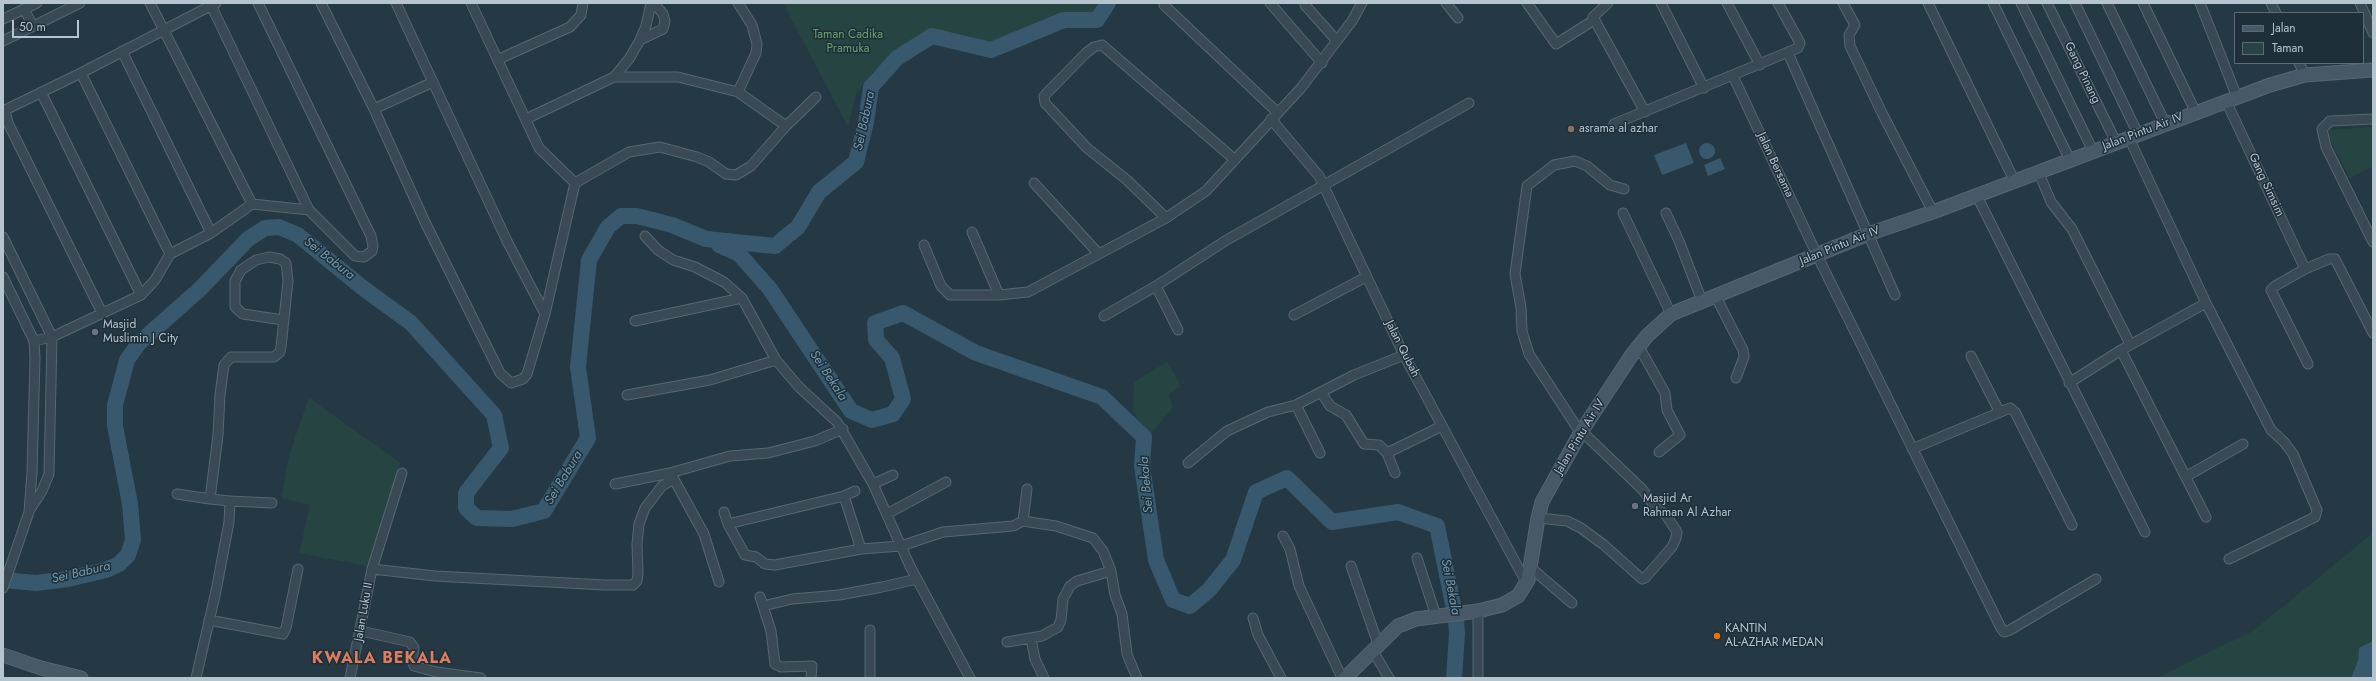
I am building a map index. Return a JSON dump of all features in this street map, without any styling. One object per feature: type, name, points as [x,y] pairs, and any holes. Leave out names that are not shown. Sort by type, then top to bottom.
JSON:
[{"type":"main road","name":"Jalan Pintu Air IV","points":[[1344,678],[1398,626],[1416,619],[1438,615],[1473,612],[1510,601],[1518,596],[1527,584],[1542,502],[1581,432],[1639,347],[1656,327],[1671,314],[1868,234],[2015,182],[2231,99],[2304,75],[2373,70]]},
{"type":"main road","points":[[3,655],[41,668],[81,678]]},
{"type":"street","points":[[3,19],[37,3]]},
{"type":"street","points":[[3,40],[80,3]]},
{"type":"street","points":[[150,3],[252,204]]},
{"type":"street","points":[[102,313],[5,118],[4,113],[7,107],[81,73],[213,4],[309,210],[355,256],[364,257],[372,251],[373,246],[371,236],[258,3]]},
{"type":"street","points":[[321,3],[374,109],[425,222],[500,373],[508,382],[520,381],[527,374],[545,314],[575,183],[630,152],[660,148],[698,157],[709,162],[726,174],[736,176],[751,166],[786,126],[816,97]]},
{"type":"street","points":[[396,3],[507,241],[545,314]]},
{"type":"street","points":[[471,3],[499,59],[539,148],[575,183]]},
{"type":"street","points":[[499,59],[570,27],[581,15],[583,3]]},
{"type":"street","points":[[526,119],[614,77],[629,59],[640,40],[646,26],[652,3]]},
{"type":"street","points":[[640,40],[663,29],[665,21],[663,14],[652,3]]},
{"type":"street","points":[[738,3],[752,25],[757,44],[756,53],[738,92]]},
{"type":"street","points":[[1270,3],[1322,63]]},
{"type":"street","points":[[924,245],[941,286],[950,294],[999,295],[1028,292],[1098,253],[1166,218],[1200,197],[1322,63],[1352,21],[1362,3]]},
{"type":"street","points":[[1446,3],[1458,18]]},
{"type":"street","points":[[1527,3],[1556,44],[1594,20]]},
{"type":"street","points":[[1661,3],[1704,88]]},
{"type":"street","points":[[1727,3],[1760,65]]},
{"type":"street","points":[[1614,124],[1760,65],[1798,48],[1800,43],[1778,3]]},
{"type":"street","points":[[1843,3],[1854,25],[1849,35],[1850,46],[1882,114],[1933,212]]},
{"type":"street","points":[[1928,3],[2015,182]]},
{"type":"street","points":[[1993,3],[2070,160]]},
{"type":"street","points":[[2021,3],[2093,151]]},
{"type":"street","name":"Gang Pinang","points":[[2048,3],[2116,142]]},
{"type":"street","points":[[2075,3],[2206,303],[2271,430],[2284,442],[2293,454],[2317,510],[2315,517],[2229,559]]},
{"type":"street","points":[[2107,3],[2165,124]]},
{"type":"street","points":[[2143,3],[2196,113]]},
{"type":"street","name":"Gang Simsim","points":[[2200,3],[2231,99],[2305,269]]},
{"type":"street","points":[[2271,3],[2276,12]]},
{"type":"street","points":[[1305,4],[1337,40]]},
{"type":"street","points":[[1604,4],[1594,14],[1594,20],[1645,112]]},
{"type":"street","name":"Jalan Qubah","points":[[1164,5],[1274,115],[1324,185],[1404,356],[1527,584]]},
{"type":"street","points":[[24,9],[33,26]]},
{"type":"street","points":[[2364,12],[2373,33]]},
{"type":"street","points":[[1166,218],[1127,180],[1087,148],[1045,103],[1044,96],[1086,53],[1094,47],[1102,45],[1234,159]]},
{"type":"street","points":[[122,51],[210,233]]},
{"type":"street","points":[[1788,53],[1895,295]]},
{"type":"street","points":[[2299,64],[2304,75]]},
{"type":"street","points":[[81,73],[170,254]]},
{"type":"street","name":"Jalan Bersama","points":[[1733,76],[1817,255],[2003,631],[2010,630],[2096,579]]},
{"type":"street","points":[[614,77],[678,77],[738,92],[786,126]]},
{"type":"street","points":[[374,109],[433,82]]},
{"type":"street","points":[[40,92],[141,294]]},
{"type":"street","points":[[1104,316],[1156,286],[1225,241],[1469,103]]},
{"type":"street","points":[[2373,119],[2330,121],[2322,129],[2326,147],[2373,242]]},
{"type":"street","points":[[1538,518],[1567,521],[1581,528],[1604,545],[1642,579],[1646,578],[1672,546],[1677,532],[1666,515],[1656,508],[1642,488],[1581,432],[1529,354],[1524,343],[1521,308],[1514,274],[1527,186],[1554,165],[1575,161],[1587,166],[1610,185],[1624,189]]},
{"type":"street","points":[[2038,173],[2051,202],[2072,229],[2130,344]]},
{"type":"street","points":[[1034,183],[1098,253]]},
{"type":"street","points":[[1977,196],[2069,383],[2145,532]]},
{"type":"street","points":[[34,340],[52,338],[141,294],[155,280],[170,254],[210,233],[252,204],[309,210]]},
{"type":"street","points":[[1623,213],[1671,314]]},
{"type":"street","points":[[1666,213],[1702,301]]},
{"type":"street","points":[[972,232],[999,295]]},
{"type":"street","points":[[645,236],[658,250],[673,260],[695,267],[724,282],[742,298],[776,360],[799,387],[843,429],[874,484],[917,579],[970,678]]},
{"type":"street","points":[[3,237],[52,338],[49,474],[42,491],[29,512]]},
{"type":"street","points":[[210,499],[218,435],[220,394],[224,365],[231,356],[277,356],[282,347],[283,320],[288,281],[286,264],[280,259],[269,257],[256,260],[241,270],[235,281],[236,308],[242,314],[283,320]]},
{"type":"street","points":[[2308,364],[2271,290],[2275,286],[2305,269],[2329,259],[2335,259],[2373,333]]},
{"type":"street","points":[[3,277],[34,340],[35,358],[32,472],[29,512],[3,588]]},
{"type":"street","points":[[1294,315],[1366,277]]},
{"type":"street","points":[[1156,286],[1178,330]]},
{"type":"street","points":[[1715,295],[1743,350],[1744,357],[1736,378]]},
{"type":"street","points":[[635,321],[717,302],[742,298]]},
{"type":"street","points":[[2069,383],[2130,344],[2206,303]]},
{"type":"street","points":[[1639,347],[1665,393],[1667,410],[1680,435],[1659,452]]},
{"type":"street","points":[[2121,350],[2206,518]]},
{"type":"street","points":[[1188,463],[1227,431],[1268,412],[1296,404],[1354,375],[1404,356]]},
{"type":"street","points":[[1972,356],[1998,411]]},
{"type":"street","points":[[35,358],[51,357]]},
{"type":"street","points":[[627,396],[710,380],[776,360]]},
{"type":"street","points":[[1321,392],[1330,406],[1346,415],[1364,444],[1379,445],[1387,452],[1395,473]]},
{"type":"street","points":[[1296,404],[1320,453]]},
{"type":"street","points":[[1912,449],[1998,411],[2010,408],[2015,412],[2072,525]]},
{"type":"street","points":[[1387,452],[1442,426]]},
{"type":"street","points":[[615,484],[672,476],[730,456],[768,453],[802,445],[843,429]]},
{"type":"street","points":[[2186,476],[2243,444]]},
{"type":"street","points":[[32,472],[49,474]]},
{"type":"street","name":"Jalan Luku II","points":[[350,678],[361,631],[372,569],[402,473]]},
{"type":"street","points":[[874,484],[893,475]]},
{"type":"street","points":[[372,569],[435,576],[605,585],[633,585],[637,581],[638,574],[637,544],[639,524],[643,513],[662,486],[672,476]]},
{"type":"street","points":[[672,476],[704,534],[719,582]]},
{"type":"street","points":[[887,514],[946,482]]},
{"type":"street","points":[[1023,521],[1027,489]]},
{"type":"street","points":[[728,524],[844,496],[855,491]]},
{"type":"street","points":[[177,494],[230,501],[272,503]]},
{"type":"street","points":[[844,496],[861,549]]},
{"type":"street","points":[[196,678],[227,539],[230,501]]},
{"type":"street","points":[[724,512],[728,524],[744,556],[756,557],[766,564],[775,565],[861,549],[901,546],[942,532],[1007,527],[1023,521],[1056,526],[1094,538],[1103,551],[1111,571],[1122,614],[1127,654],[1137,678]]},
{"type":"street","points":[[1283,536],[1290,549],[1299,586],[1344,678]]},
{"type":"street","points":[[1417,558],[1438,615]]},
{"type":"street","points":[[1351,566],[1376,647],[1388,678]]},
{"type":"street","points":[[1531,568],[1572,603]]},
{"type":"street","points":[[209,620],[283,634],[298,569]]},
{"type":"street","points":[[1007,642],[1042,636],[1058,627],[1061,620],[1063,599],[1070,586],[1077,581],[1111,571]]},
{"type":"street","points":[[811,678],[812,666],[781,667],[775,664],[771,631],[762,601],[839,595],[875,589],[917,579]]},
{"type":"street","points":[[1473,612],[1478,678]]},
{"type":"street","points":[[1252,618],[1258,635],[1281,678]]},
{"type":"street","points":[[870,630],[870,678]]},
{"type":"street","points":[[361,631],[410,642],[414,648],[412,661],[414,666],[436,672],[481,678]]},
{"type":"street","points":[[1031,639],[1035,659],[1044,678]]},
{"type":"green space","name":"Taman Cadika Pramuka","points":[[783,3],[1102,3],[1094,15],[1061,14],[989,45],[931,29],[893,54],[873,72],[856,94],[848,127]]},
{"type":"green space","points":[[2373,127],[2373,167],[2350,178],[2329,137],[2330,130]]},
{"type":"green space","points":[[1167,362],[1181,386],[1168,395],[1173,407],[1149,436],[1133,411],[1134,382]]},
{"type":"green space","points":[[309,398],[400,463],[367,566],[299,553],[310,505],[281,498],[290,452]]},
{"type":"green space","points":[[2373,533],[2373,678],[2157,678],[2253,631]]},
{"type":"water","points":[[1686,143],[1694,163],[1662,175],[1654,155]]},
{"type":"water","points":[[1707,143],[1713,145],[1715,151],[1713,157],[1707,159],[1701,157],[1699,151],[1701,145]]},
{"type":"water","points":[[1720,158],[1725,169],[1708,176],[1704,165]]},
{"type":"water","points":[[2373,641],[2373,678],[2351,678],[2358,661],[2359,648]]},
{"type":"waterway","name":"Sei Babura","points":[[3,580],[36,583],[68,579],[106,570],[119,564],[128,555],[133,540],[130,504],[115,426],[115,405],[127,360],[139,343],[200,289],[248,239],[265,228],[279,227],[298,235],[363,288],[411,323],[494,415],[501,448],[466,493],[466,508],[477,518],[512,519],[544,511],[588,438],[578,367],[589,260],[608,227],[621,216],[637,216],[672,225],[706,239],[775,246],[798,227],[819,192],[856,162],[866,122],[871,87],[897,58],[932,36],[991,50],[1064,20],[1097,20],[1108,3]]},
{"type":"waterway","name":"Sei Bekala","points":[[719,245],[739,254],[770,289],[851,411],[872,420],[893,414],[903,399],[892,358],[876,340],[875,323],[903,313],[976,353],[1102,397],[1144,437],[1142,466],[1156,560],[1173,600],[1190,606],[1209,590],[1233,560],[1256,492],[1287,478],[1332,522],[1398,512],[1437,526],[1456,619],[1457,634],[1454,678]]},
{"type":"place","name":"asrama al azhar","points":[[1571,129]]},
{"type":"place","name":"Masjid Muslimin J City","points":[[95,332]]},
{"type":"place","name":"Masjid Ar Rahman Al Azhar","points":[[1635,506]]},
{"type":"place","name":"KANTIN AL-AZHAR MEDAN","points":[[1717,636]]},
{"type":"district","name":"KWALA BEKALA","points":[[382,659]]}]
